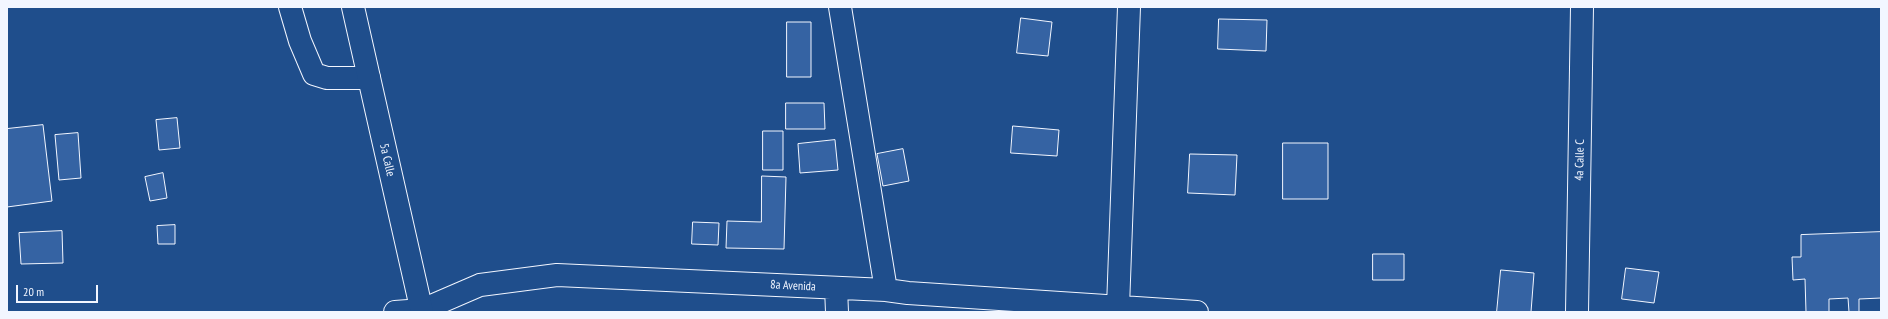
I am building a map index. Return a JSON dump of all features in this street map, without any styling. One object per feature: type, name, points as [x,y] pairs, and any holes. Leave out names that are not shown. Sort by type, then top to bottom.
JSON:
[{"type":"street","points":[[290,7],[300,41],[314,74],[326,78],[369,78]]},
{"type":"street","name":"5a Calle","points":[[353,7],[422,311]]},
{"type":"street","points":[[840,7],[886,290]]},
{"type":"street","points":[[1118,307],[1129,7]]},
{"type":"street","name":"4a Calle C","points":[[1577,312],[1582,7]]},
{"type":"street","name":"8a Avenida","points":[[395,312],[422,311],[480,285],[557,275],[886,290],[908,302],[1118,307],[1196,312]]},
{"type":"street","points":[[836,288],[838,312]]},
{"type":"building","points":[[1021,18],[1052,22],[1048,56],[1017,53]]},
{"type":"building","points":[[1219,19],[1267,20],[1266,51],[1218,49]]},
{"type":"building","points":[[787,22],[811,22],[811,77],[787,77]]},
{"type":"building","points":[[786,103],[824,103],[825,129],[786,129]]},
{"type":"building","points":[[177,118],[180,148],[159,150],[156,120]]},
{"type":"building","points":[[43,125],[52,201],[7,207],[7,129]]},
{"type":"building","points":[[1013,126],[1059,130],[1057,156],[1011,153]]},
{"type":"building","points":[[763,131],[783,131],[783,170],[763,170]]},
{"type":"building","points":[[78,133],[81,178],[59,180],[55,135]]},
{"type":"building","points":[[835,140],[838,170],[800,173],[798,144]]},
{"type":"building","points":[[1283,143],[1328,143],[1328,199],[1283,199]]},
{"type":"building","points":[[903,149],[909,181],[883,186],[877,154]]},
{"type":"building","points":[[1190,154],[1237,155],[1235,195],[1188,193]]},
{"type":"building","points":[[163,173],[167,198],[150,201],[145,177]]},
{"type":"building","points":[[762,176],[786,177],[784,249],[726,248],[727,221],[761,222]]},
{"type":"building","points":[[693,222],[719,223],[718,245],[692,244]]},
{"type":"building","points":[[175,225],[175,244],[158,244],[157,226]]},
{"type":"building","points":[[62,231],[63,263],[21,264],[19,233]]},
{"type":"building","points":[[1881,232],[1881,298],[1859,299],[1859,312],[1849,312],[1848,298],[1829,299],[1829,312],[1806,312],[1805,279],[1793,280],[1792,257],[1801,257],[1801,235]]},
{"type":"building","points":[[1373,254],[1404,254],[1404,280],[1373,280]]},
{"type":"building","points":[[1626,268],[1659,272],[1654,303],[1622,299]]},
{"type":"building","points":[[1501,270],[1534,273],[1531,312],[1497,312]]}]
